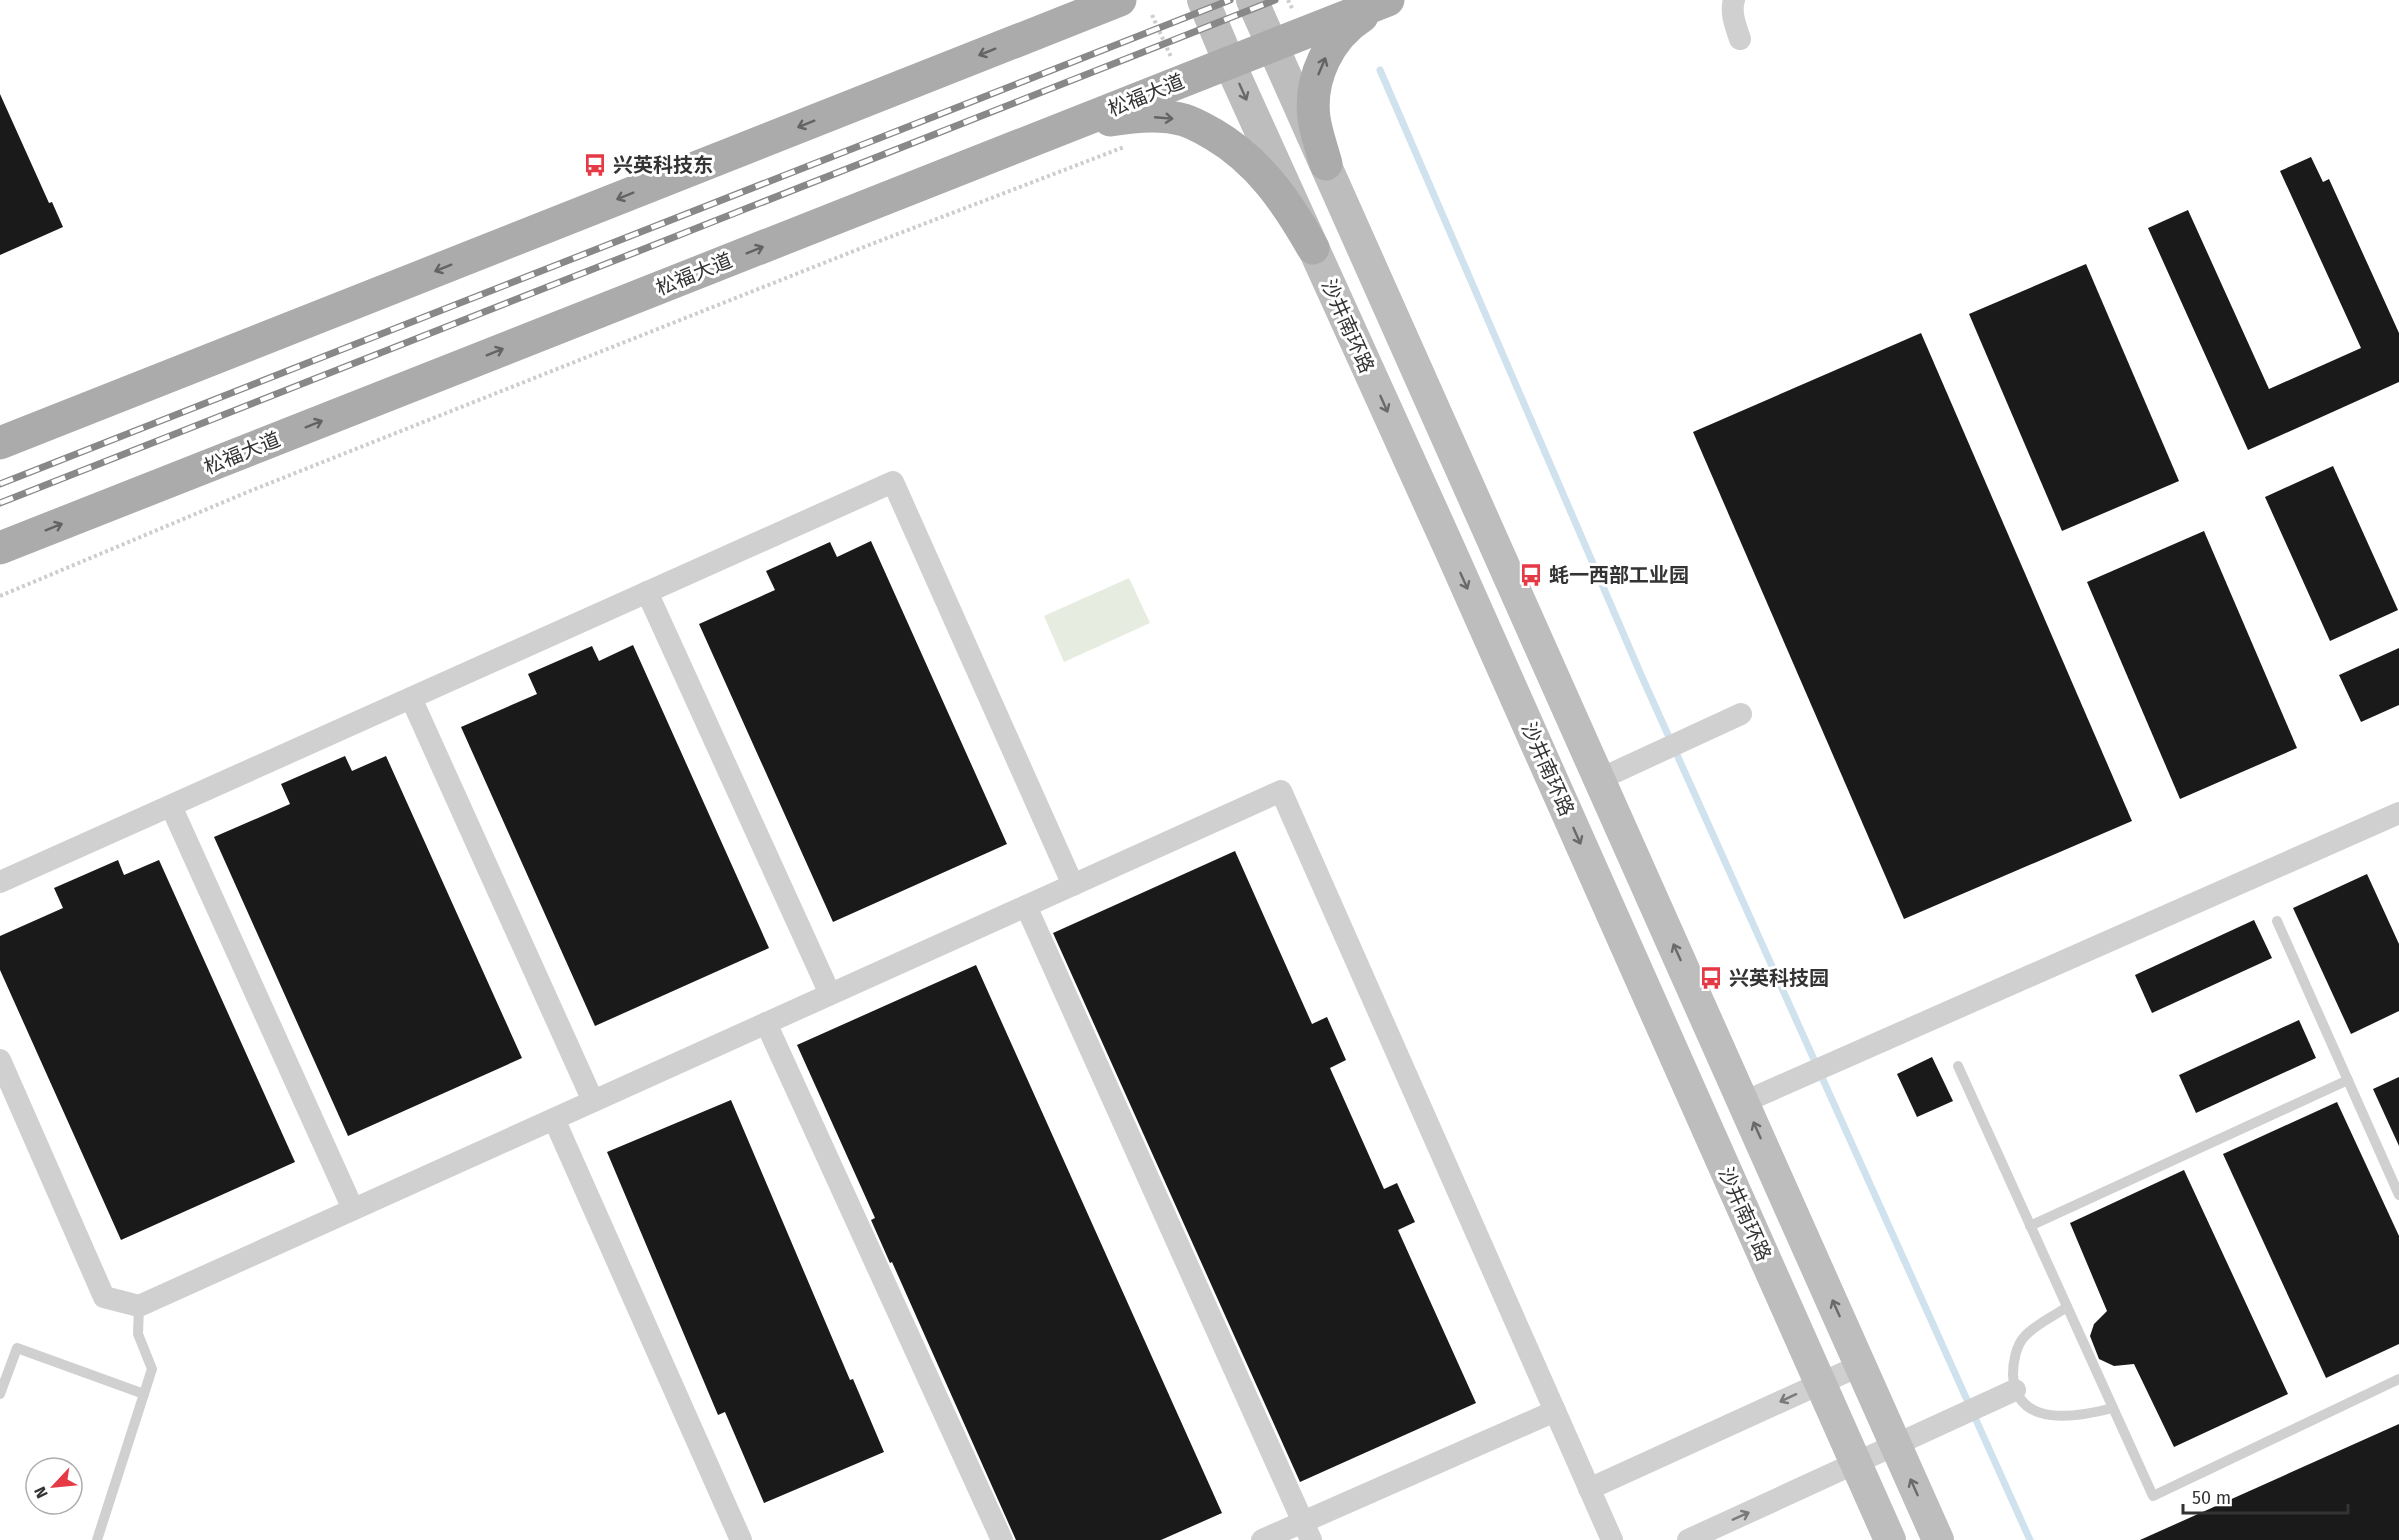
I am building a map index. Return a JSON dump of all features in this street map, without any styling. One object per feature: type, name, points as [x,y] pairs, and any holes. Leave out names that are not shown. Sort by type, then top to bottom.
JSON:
[{"type":"main road","points":[[1034,34],[1075,0]]},
{"type":"main road","points":[[0,444],[1120,0]]},
{"type":"main road","name":"沙井南环路","points":[[1203,0],[1890,1540]]},
{"type":"main road","points":[[1252,0],[1938,1540]]},
{"type":"main road","points":[[1326,164],[1314,117],[1316,80],[1332,44],[1350,24],[1389,0]]},
{"type":"main road","name":"松福大道","points":[[0,548],[1389,0]]},
{"type":"main road","points":[[1064,127],[1129,117],[1160,117],[1184,120],[1203,129],[1226,142],[1263,172],[1289,207],[1313,248]]},
{"type":"street","points":[[1734,0],[1735,23],[1740,39]]},
{"type":"street","points":[[0,882],[893,482],[1073,885]]},
{"type":"street","points":[[647,592],[830,994]]},
{"type":"street","points":[[411,698],[593,1101]]},
{"type":"street","points":[[1600,779],[1741,714]]},
{"type":"street","points":[[0,1060],[104,1297],[139,1305],[1281,791],[1612,1540]]},
{"type":"street","points":[[171,806],[353,1209]]},
{"type":"street","points":[[1744,1102],[2399,813]]},
{"type":"street","points":[[1026,906],[1307,1531]]},
{"type":"street","points":[[766,1023],[1002,1540]]},
{"type":"street","points":[[554,1119],[741,1540]]},
{"type":"street","points":[[1589,1488],[1861,1365]]},
{"type":"street","points":[[1688,1540],[2015,1390]]},
{"type":"street","points":[[1262,1540],[1307,1531],[1555,1411]]},
{"type":"lane","points":[[2277,921],[2399,1195]]},
{"type":"lane","points":[[1958,1066],[2153,1496],[2399,1379]]},
{"type":"lane","points":[[2030,1226],[2348,1080]]},
{"type":"lane","points":[[97,1540],[152,1369],[138,1334],[139,1305]]},
{"type":"lane","points":[[2067,1307],[2025,1336],[2016,1352],[2013,1373],[2015,1390],[2025,1405],[2044,1415],[2081,1416],[2113,1408]]},
{"type":"lane","points":[[0,1394],[17,1348],[144,1394]]},
{"type":"path","points":[[1152,15],[1173,63]]},
{"type":"path","points":[[0,596],[250,491],[869,245],[1131,144]]},
{"type":"shaded area","points":[[1129,578],[1150,623],[1064,662],[1044,616]]},
{"type":"building","points":[[0,94],[49,203],[52,202],[63,227],[0,255]]},
{"type":"building","points":[[2311,157],[2323,182],[2329,179],[2399,333],[2399,382],[2248,450],[2148,228],[2188,210],[2269,389],[2361,348],[2280,171]]},
{"type":"building","points":[[2086,264],[2179,481],[2062,531],[1969,314]]},
{"type":"building","points":[[1921,333],[2132,821],[1904,919],[1693,432]]},
{"type":"building","points":[[2333,466],[2398,610],[2330,641],[2265,497]]},
{"type":"building","points":[[2204,531],[2297,748],[2180,799],[2087,582]]},
{"type":"building","points":[[871,541],[1007,844],[833,922],[699,624],[775,590],[766,571],[830,542],[837,557]]},
{"type":"building","points":[[633,645],[769,948],[595,1026],[461,727],[537,694],[528,674],[592,646],[599,661]]},
{"type":"building","points":[[2399,648],[2399,705],[2361,722],[2339,675]]},
{"type":"building","points":[[345,756],[352,771],[386,756],[522,1058],[348,1136],[214,837],[290,804],[281,784]]},
{"type":"building","points":[[1235,851],[1312,1024],[1327,1017],[1346,1060],[1330,1068],[1384,1189],[1397,1183],[1415,1222],[1398,1230],[1476,1403],[1300,1482],[1053,933]]},
{"type":"building","points":[[118,860],[124,875],[159,860],[295,1162],[121,1240],[0,970],[0,936],[63,908],[54,888]]},
{"type":"building","points":[[2367,874],[2399,944],[2399,1011],[2351,1034],[2293,908]]},
{"type":"building","points":[[2254,920],[2272,958],[2152,1013],[2135,975]]},
{"type":"building","points":[[976,965],[1222,1513],[1161,1540],[1016,1540],[892,1262],[890,1263],[871,1220],[875,1218],[797,1045]]},
{"type":"building","points":[[2299,1020],[2316,1058],[2196,1113],[2179,1075]]},
{"type":"building","points":[[1932,1057],[1953,1101],[1917,1117],[1897,1074]]},
{"type":"building","points":[[2399,1077],[2399,1146],[2373,1089]]},
{"type":"building","points":[[731,1100],[850,1380],[853,1379],[884,1452],[764,1503],[725,1412],[718,1415],[607,1152]]},
{"type":"building","points":[[2337,1102],[2399,1236],[2399,1344],[2326,1378],[2223,1154]]},
{"type":"building","points":[[2184,1170],[2288,1394],[2174,1447],[2134,1364],[2114,1366],[2099,1359],[2090,1336],[2094,1324],[2107,1311],[2070,1223]]},
{"type":"building","points":[[2399,1424],[2399,1540],[2140,1540]]},
{"type":"waterway","points":[[1380,70],[1642,677],[2030,1540]]},
{"type":"railway","points":[[0,484],[1230,0]]},
{"type":"railway","points":[[0,503],[1275,0]]},
{"type":"place","name":"兴英科技东","points":[[595,165]]},
{"type":"place","name":"蚝一西部工业园","points":[[1531,575]]},
{"type":"place","name":"兴英科技园","points":[[1711,978]]}]
